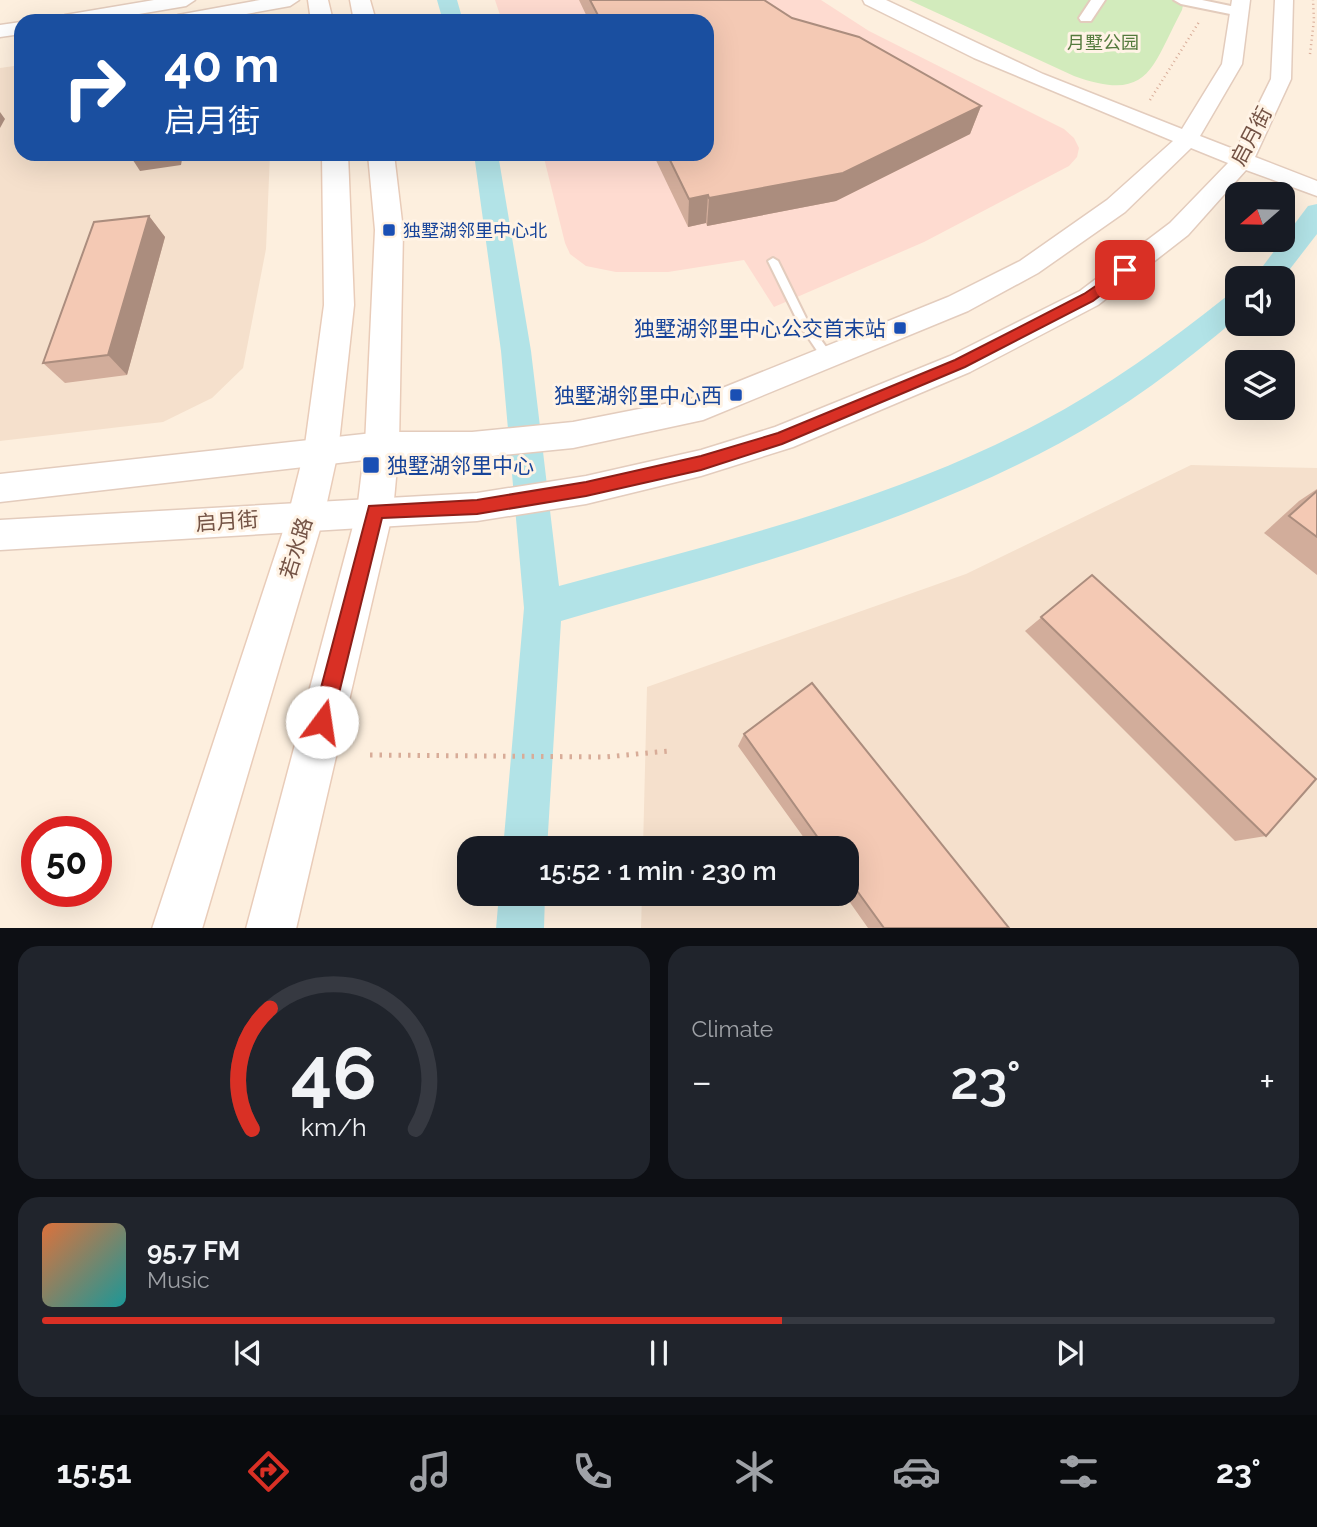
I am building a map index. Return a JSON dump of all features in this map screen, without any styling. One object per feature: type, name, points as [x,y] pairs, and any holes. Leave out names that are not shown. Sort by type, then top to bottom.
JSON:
[{"type":"main road","name":"若水路","points":[[177,928],[306,516],[321,452],[339,305],[334,161]]},
{"type":"main road","points":[[271,928],[375,511],[382,445],[389,230],[382,161]]},
{"type":"street","points":[[106,14],[187,0]]},
{"type":"street","points":[[215,14],[290,0]]},
{"type":"street","points":[[872,0],[1018,73],[1241,162],[1314,187]]},
{"type":"street","points":[[1086,18],[1098,0]]},
{"type":"street","points":[[0,488],[382,445],[472,444],[573,435],[703,408],[828,358],[958,304],[1029,267],[1116,206],[1187,140],[1232,64],[1240,6],[1181,0]]},
{"type":"street","name":"启月街","points":[[0,535],[477,507],[586,489],[701,463],[782,438],[960,363],[1089,298],[1179,229],[1241,162],[1281,79],[1284,0]]},
{"type":"lane","points":[[773,261],[804,324],[828,358]]},
{"type":"path","points":[[1134,120],[1160,88],[1200,19],[1200,4]]},
{"type":"path","points":[[370,755],[605,757],[669,751]]},
{"type":"shaded area","points":[[495,0],[821,0],[869,31],[1064,129],[1074,138],[1079,148],[1077,157],[1069,166],[924,242],[774,307],[744,260],[668,272],[616,272],[586,266],[570,254],[565,243],[545,161],[714,161],[714,14],[500,14]]},
{"type":"shaded area","points":[[14,66],[14,161],[270,161],[266,249],[243,368],[212,398],[163,422],[0,441],[0,68]]},
{"type":"shaded area","points":[[1191,465],[1317,468],[1317,928],[641,928],[642,906],[859,906],[859,836],[643,836],[647,687],[966,574]]},
{"type":"green space","name":"月墅公园","points":[[909,0],[1184,0],[1182,10],[1163,49],[1145,75],[1133,82],[1119,85],[1074,76]]},
{"type":"building","points":[[590,0],[764,0],[792,18],[859,37],[981,106],[843,173],[709,198],[708,195],[689,199],[670,161],[714,161],[714,14],[597,14]]},
{"type":"building","points":[[149,216],[108,355],[43,363],[94,222]]},
{"type":"building","points":[[1317,491],[1317,537],[1289,516]]},
{"type":"building","points":[[1092,575],[1316,779],[1266,836],[1041,617]]},
{"type":"building","points":[[812,683],[1009,928],[884,928],[859,894],[859,836],[817,836],[744,734]]},
{"type":"waterway","points":[[447,0],[451,14]]},
{"type":"waterway","points":[[487,161],[516,351],[543,608]]},
{"type":"waterway","points":[[1278,266],[1308,228],[1317,212]]},
{"type":"waterway","points":[[543,608],[785,538],[963,474],[1050,433],[1106,400],[1186,344],[1225,313]]},
{"type":"waterway","points":[[526,836],[543,608]]},
{"type":"waterway","points":[[520,928],[521,906]]},
{"type":"place","name":"独墅湖邻里中心北","points":[[389,230]]},
{"type":"place","name":"独墅湖邻里中心公交首末站","points":[[900,328]]},
{"type":"place","name":"独墅湖邻里中心西","points":[[736,395]]},
{"type":"place","name":"独墅湖邻里中心","points":[[371,465]]},
{"type":"route","points":[[322,722],[375,511],[477,507],[586,489],[701,463],[782,438],[960,363],[1089,298],[1125,270]]}]
